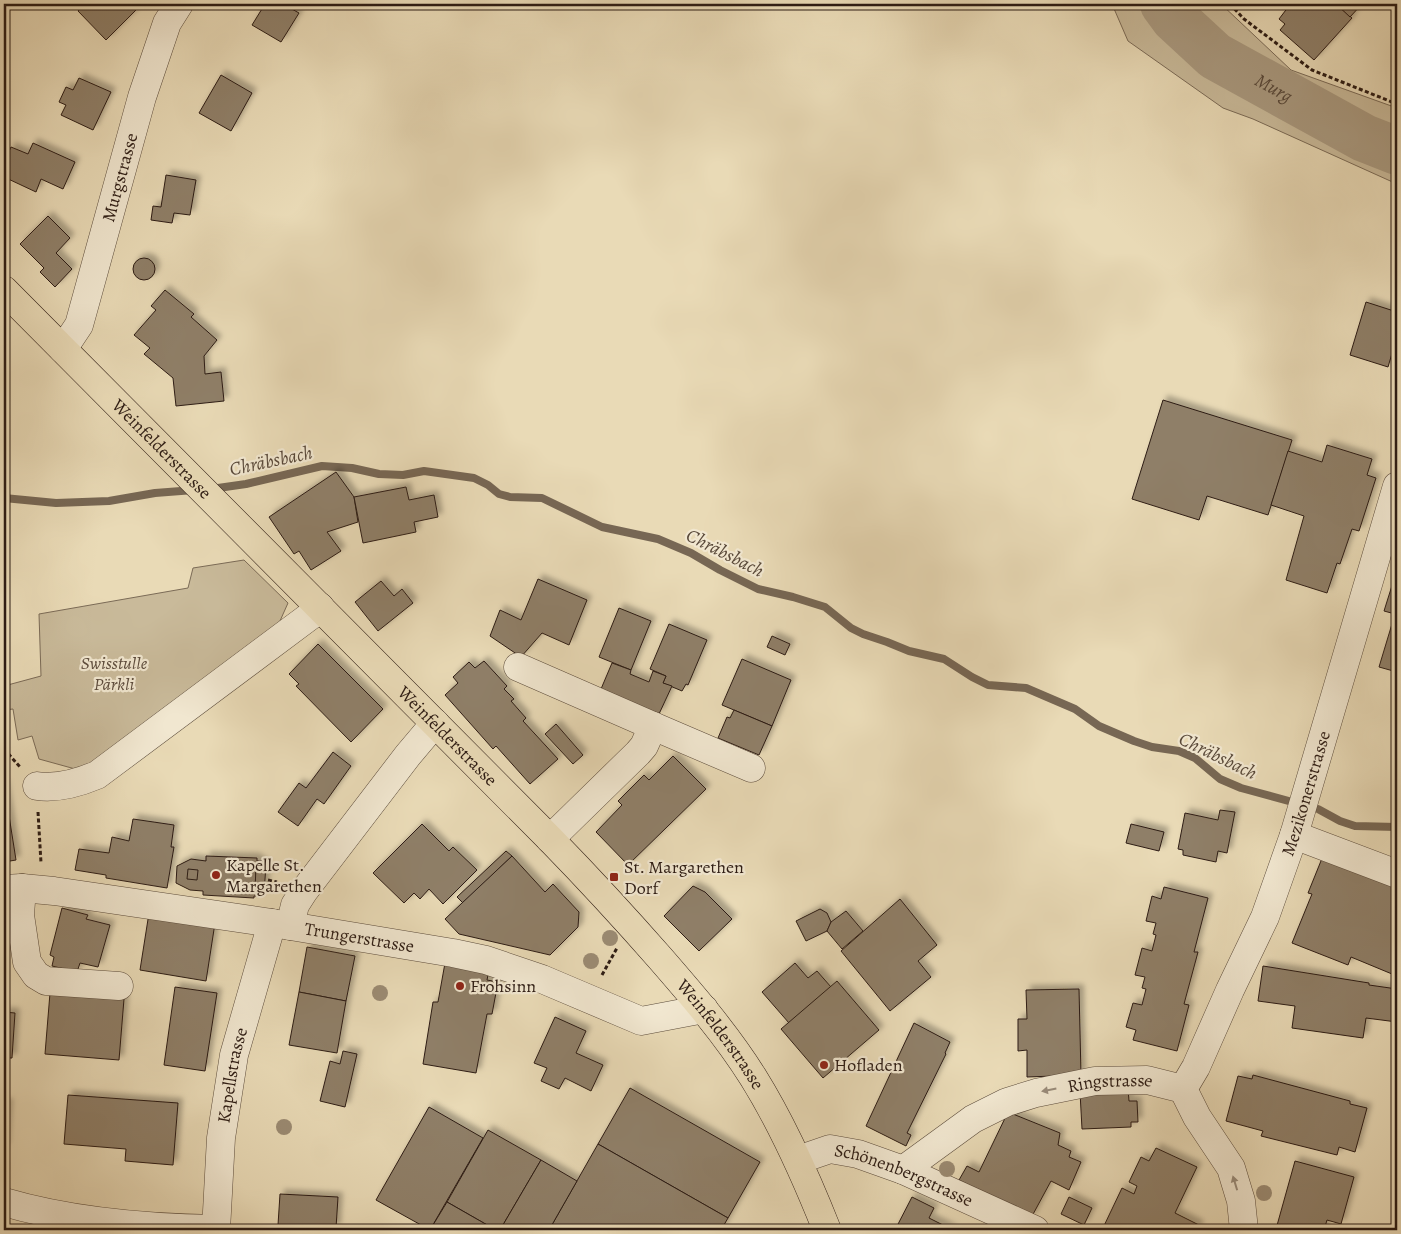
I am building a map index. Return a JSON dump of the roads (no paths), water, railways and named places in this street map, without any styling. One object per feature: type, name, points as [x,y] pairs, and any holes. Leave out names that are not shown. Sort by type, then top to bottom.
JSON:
[{"type":"main road","name":"Weinfelderstrasse","points":[[4,290],[550,839],[596,887],[704,1009],[753,1077],[798,1160],[827,1230]]},
{"type":"street","name":"Murgstrasse","points":[[63,349],[79,325],[142,97],[167,23],[179,4]]},
{"type":"street","name":"Mezikonerstrasse","points":[[1183,1089],[1196,1067],[1265,917],[1308,787],[1397,486]]},
{"type":"street","points":[[37,786],[51,788],[82,782],[97,775],[236,673],[310,616],[320,606]]},
{"type":"street","points":[[518,667],[752,768]]},
{"type":"street","name":"Kapellstrasse","points":[[216,1229],[221,1138],[234,1055],[281,924],[408,755],[435,723]]},
{"type":"street","points":[[550,839],[638,753],[644,746],[653,726]]},
{"type":"street","points":[[1296,826],[1397,874]]},
{"type":"street","points":[[22,889],[20,915],[27,962],[36,975],[46,981],[119,986]]},
{"type":"street","name":"Trungerstrasse","points":[[22,889],[281,924],[486,960],[542,979],[641,1021],[704,1009]]},
{"type":"street","name":"Ringstrasse","points":[[903,1170],[972,1119],[1007,1102],[1036,1093],[1095,1081],[1146,1080],[1183,1089]]},
{"type":"street","points":[[1183,1089],[1197,1117],[1231,1168],[1241,1201],[1244,1230]]},
{"type":"street","name":"Schönenbergstrasse","points":[[798,1160],[830,1149],[858,1154],[903,1170],[1035,1230]]},
{"type":"street","points":[[4,1202],[28,1209],[76,1218],[166,1228],[216,1229]]},
{"type":"waterway","name":"Murg","points":[[1164,4],[1175,19],[1215,56],[1364,138],[1397,151]]},
{"type":"waterway","name":"Chräbsbach","points":[[211,489],[246,484],[322,466],[352,468],[379,474],[403,475],[424,471],[474,478],[488,485],[499,494],[510,497],[542,498],[602,527],[658,539],[691,553],[758,589],[825,607],[851,628],[863,634],[909,651],[944,659],[988,685],[1026,688],[1075,709],[1099,726],[1134,741],[1152,747],[1179,751],[1195,758],[1220,779],[1241,788],[1318,809],[1340,821],[1355,826],[1397,827]]},
{"type":"waterway","name":"Chräbsbach","points":[[4,498],[56,503],[109,501],[155,493],[194,490]]},
{"type":"place","name":"Kapelle St. Margarethen","points":[[216,875]]},
{"type":"place","name":"St. Margarethen Dorf","points":[[614,877]]},
{"type":"place","name":"Frohsinn","points":[[460,986]]},
{"type":"place","name":"Hofladen","points":[[824,1065]]},
{"type":"park label","name":"Swisstulle Pärkli","points":[[114,673]]}]
